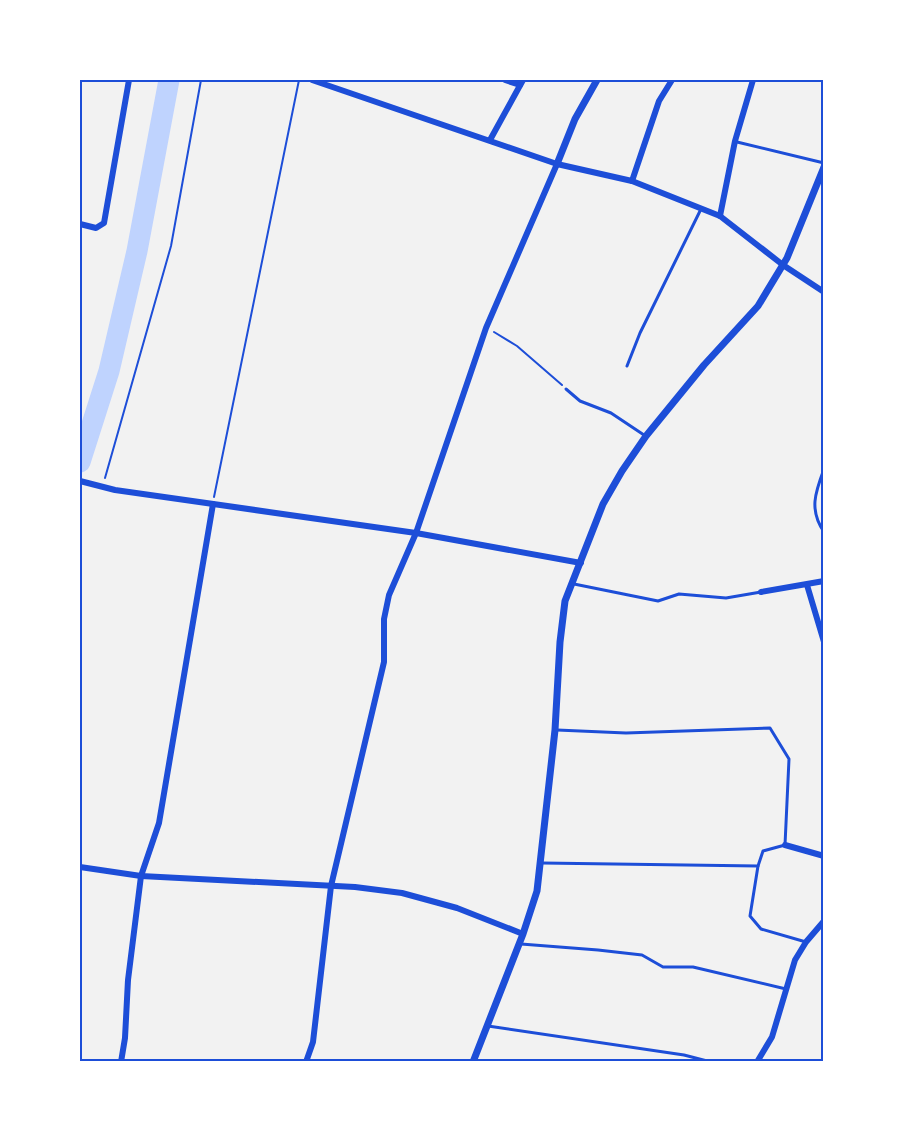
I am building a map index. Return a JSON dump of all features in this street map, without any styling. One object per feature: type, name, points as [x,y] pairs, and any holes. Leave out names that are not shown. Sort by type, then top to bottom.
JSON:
[{"type":"street","points":[[80,224],[96,228],[104,223],[129,80]]},
{"type":"street","points":[[312,80],[490,140],[556,165],[632,181],[720,216],[783,265],[824,292]]},
{"type":"street","points":[[490,140],[521,82],[505,80]]},
{"type":"street","points":[[306,1062],[313,1042],[330,886],[384,662],[384,619],[389,595],[416,533],[486,328],[575,119],[597,80]]},
{"type":"street","points":[[632,181],[659,101],[672,80]]},
{"type":"street","points":[[720,216],[735,141],[753,80]]},
{"type":"street","points":[[473,1062],[523,934],[537,891],[555,730],[562,616],[565,601],[603,504],[621,471],[645,436],[704,365],[758,306],[783,265],[824,165]]},
{"type":"street","points":[[81,481],[102,487],[416,533],[581,563]]},
{"type":"street","points":[[121,1062],[125,1038],[128,980],[141,876],[159,823],[213,504]]},
{"type":"street","points":[[761,592],[824,581]]},
{"type":"street","points":[[807,585],[824,642]]},
{"type":"street","points":[[785,845],[824,856]]},
{"type":"street","points":[[80,867],[141,876],[330,886],[402,893],[457,908],[523,934]]},
{"type":"street","points":[[757,1062],[772,1036],[795,960],[806,942],[824,921]]},
{"type":"lane","points":[[735,141],[824,165]]},
{"type":"lane","points":[[627,366],[640,333],[701,209]]},
{"type":"lane","points":[[566,389],[580,401],[611,413],[645,436]]},
{"type":"lane","points":[[824,470],[814,502],[816,520],[824,532]]},
{"type":"lane","points":[[572,584],[658,601],[679,594],[726,598],[761,592]]},
{"type":"lane","points":[[555,730],[626,733],[770,728],[789,759],[785,845],[763,851],[758,866],[750,916],[760,928],[806,942]]},
{"type":"lane","points":[[541,863],[758,866]]},
{"type":"lane","points":[[519,944],[642,956],[663,968],[693,967],[786,989]]},
{"type":"lane","points":[[487,1025],[684,1055],[711,1062]]},
{"type":"path","points":[[102,487],[171,246],[201,80]]},
{"type":"path","points":[[213,504],[299,80]]},
{"type":"path","points":[[486,328],[517,346],[566,389]]},
{"type":"waterway","points":[[80,462],[109,371],[137,251],[169,80]]}]
